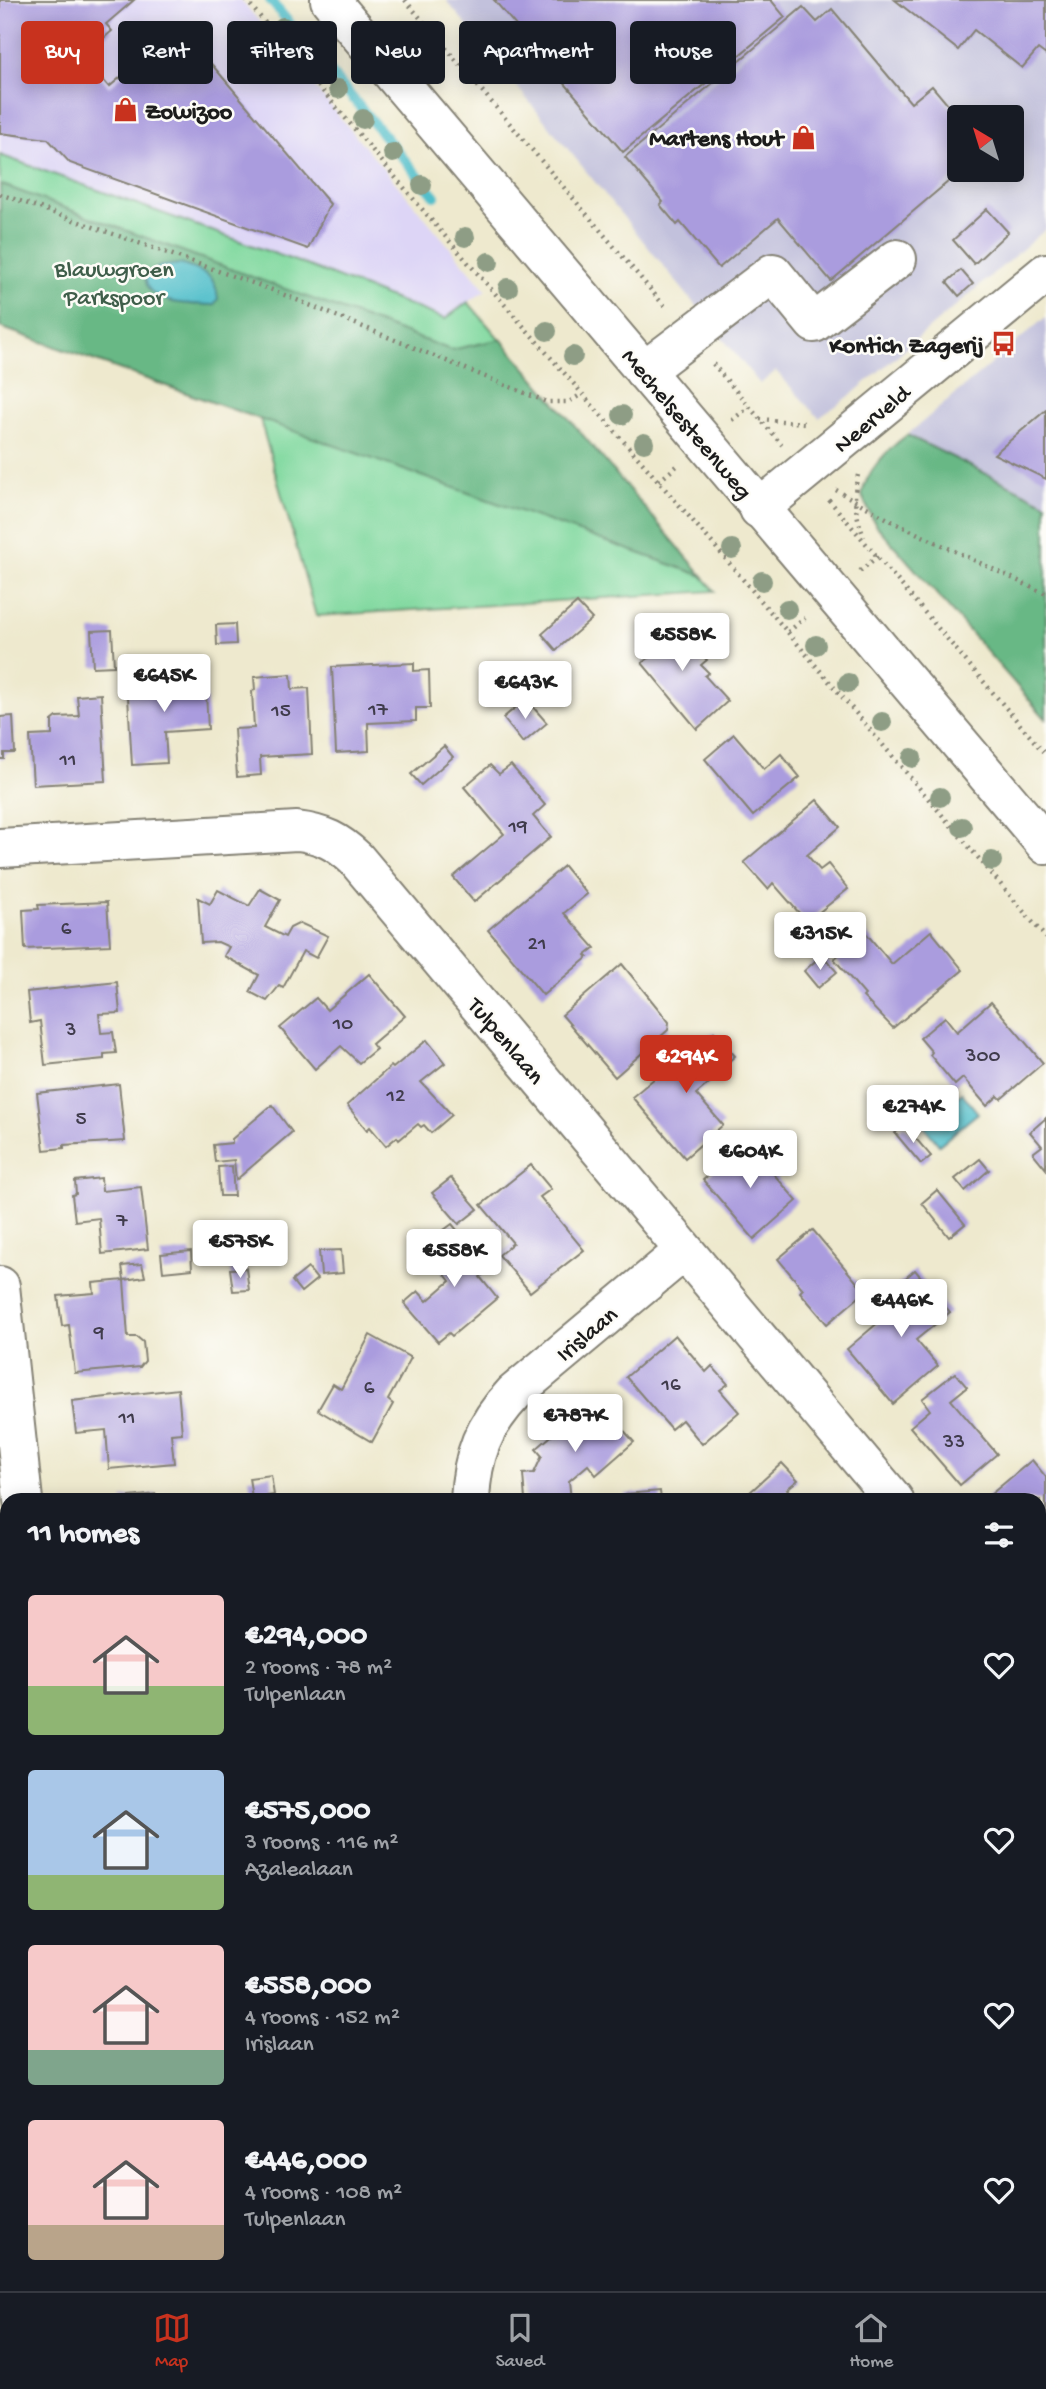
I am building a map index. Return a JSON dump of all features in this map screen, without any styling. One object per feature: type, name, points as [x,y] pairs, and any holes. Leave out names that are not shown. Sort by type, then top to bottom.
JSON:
[{"type":"street","name":"Mechelsesteenweg","points":[[330,0],[1046,845]]},
{"type":"street","points":[[644,371],[773,273],[814,323],[897,259]]},
{"type":"street","name":"Neerveld","points":[[759,509],[1046,273]]},
{"type":"street","name":"Tulpenlaan","points":[[0,848],[297,831],[315,833],[331,839],[356,859],[888,1493]]},
{"type":"street","name":"Irislaan","points":[[470,1493],[481,1437],[496,1413],[514,1394],[684,1251]]},
{"type":"street","points":[[0,1286],[22,1493]]},
{"type":"path","points":[[246,0],[438,228],[713,544],[1046,938]]},
{"type":"path","points":[[405,0],[1046,755]]},
{"type":"path","points":[[0,194],[275,291],[547,402],[569,402],[582,394]]},
{"type":"path","points":[[866,542],[854,491],[877,413]]},
{"type":"path","points":[[805,473],[895,523],[1046,594]]},
{"type":"shaded area","points":[[0,0],[241,0],[259,21],[227,21],[227,84],[312,84],[486,290],[445,319],[301,263],[0,155]]},
{"type":"shaded area","points":[[446,0],[1046,0],[1046,229],[851,395],[819,418],[776,371],[760,384],[515,84],[616,84],[616,21],[463,21]]},
{"type":"shaded area","points":[[1046,317],[1046,503],[907,435]]},
{"type":"green space","name":"Blauwgroen Parkspoor","points":[[0,155],[301,263],[445,319],[468,302],[715,591],[316,616],[260,419],[0,327]]},
{"type":"green space","name":"Blauwgroen Parkspoor","points":[[0,184],[451,350],[501,339],[703,576],[0,327]]},
{"type":"green space","points":[[907,435],[1046,503],[1046,719],[875,524],[862,496],[864,487],[878,462]]},
{"type":"water","points":[[180,264],[211,279],[217,290],[218,299],[214,305],[169,301],[153,294],[148,288],[145,276],[160,266]]},
{"type":"water","points":[[962,1093],[978,1113],[939,1145],[923,1125]]},
{"type":"building","name":"Zowizoo","points":[[0,0],[134,0],[106,24],[112,31],[104,38],[104,21],[21,21],[21,84],[104,84],[104,81],[109,87],[118,79],[118,84],[213,84],[213,66],[330,204],[308,249],[70,163],[48,139],[0,133]]},
{"type":"building","points":[[494,0],[771,0],[785,17],[736,58],[736,21],[630,21],[630,84],[705,84],[623,152],[565,84],[616,84],[616,21],[512,21]]},
{"type":"building","points":[[895,0],[1046,0],[1046,55],[1038,49],[1022,68],[974,30],[958,50]]},
{"type":"building","name":"Martens Hout","points":[[803,7],[817,22],[832,9],[911,103],[932,86],[948,105],[948,182],[831,281],[778,218],[719,268],[680,222],[677,225],[660,205],[663,202],[625,157],[712,84],[736,84],[736,63]]},
{"type":"building","points":[[987,209],[1008,232],[974,264],[953,240]]},
{"type":"building","points":[[961,270],[973,284],[959,296],[947,282]]},
{"type":"building","points":[[1046,410],[1046,479],[994,454]]},
{"type":"building","points":[[577,603],[592,619],[556,650],[542,634]]},
{"type":"building","points":[[669,618],[707,660],[701,665],[709,673],[705,676],[728,701],[697,729],[642,663],[650,657],[639,643]]},
{"type":"building","points":[[235,624],[236,644],[217,645],[216,625]]},
{"type":"building","points":[[112,630],[114,666],[93,667],[91,631]]},
{"type":"building","points":[[414,663],[414,671],[429,670],[430,708],[416,708],[416,721],[368,723],[369,751],[336,753],[332,667]]},
{"type":"building","points":[[291,674],[292,689],[309,688],[312,754],[260,757],[261,775],[237,777],[234,729],[254,728],[254,677]]},
{"type":"building","points":[[205,675],[208,729],[165,732],[167,763],[132,765],[127,680]]},
{"type":"building","points":[[101,694],[106,781],[33,785],[30,736],[52,735],[52,721],[57,717],[79,716],[77,696]]},
{"type":"building","points":[[526,699],[547,723],[523,743],[503,718]]},
{"type":"building","points":[[13,716],[15,753],[4,753],[4,759],[0,759],[0,717]]},
{"type":"building","points":[[734,734],[764,769],[781,754],[800,777],[753,816],[705,759]]},
{"type":"building","points":[[444,746],[453,757],[421,785],[411,774]]},
{"type":"building","points":[[490,765],[499,774],[511,765],[545,805],[533,816],[551,837],[474,902],[453,877],[504,834],[464,787]]},
{"type":"building","points":[[817,800],[840,827],[807,855],[820,870],[828,864],[848,889],[807,922],[773,883],[768,889],[744,862]]},
{"type":"building","points":[[564,866],[587,894],[564,913],[595,948],[543,995],[488,930]]},
{"type":"building","points":[[260,889],[280,900],[265,927],[285,937],[290,928],[300,923],[328,936],[316,958],[303,951],[283,988],[279,986],[267,1001],[250,992],[259,975],[224,956],[229,947],[218,942],[201,943],[198,898],[210,904],[218,890],[249,906]]},
{"type":"building","points":[[107,902],[110,945],[25,949],[23,910],[39,909],[38,905]]},
{"type":"building","points":[[931,931],[963,970],[893,1028],[863,997],[865,995],[834,959],[865,932],[892,964]]},
{"type":"building","points":[[822,955],[837,972],[818,988],[804,971]]},
{"type":"building","points":[[622,964],[669,1022],[668,1030],[615,1077],[562,1015]]},
{"type":"building","points":[[369,974],[405,1016],[372,1044],[376,1049],[359,1063],[341,1046],[315,1069],[280,1028],[316,998],[327,1010]]},
{"type":"building","points":[[117,982],[120,1013],[99,1014],[101,1033],[113,1032],[116,1053],[104,1054],[104,1059],[45,1065],[40,1021],[30,1023],[27,992]]},
{"type":"building","points":[[991,1002],[1043,1063],[1001,1099],[998,1096],[987,1106],[963,1078],[955,1085],[930,1055],[932,1052],[920,1038],[945,1017],[957,1032]]},
{"type":"building","points":[[714,1032],[735,1056],[718,1071],[721,1073],[696,1094],[723,1125],[685,1158],[632,1097]]},
{"type":"building","points":[[427,1040],[445,1063],[421,1082],[452,1115],[431,1133],[424,1125],[421,1127],[418,1124],[399,1140],[397,1137],[386,1146],[370,1127],[367,1130],[347,1105],[391,1066],[393,1068]]},
{"type":"building","points":[[119,1084],[125,1141],[64,1145],[64,1148],[44,1150],[37,1093]]},
{"type":"building","points":[[272,1105],[292,1132],[236,1180],[234,1160],[215,1162],[213,1145],[232,1143],[232,1139]]},
{"type":"building","points":[[1046,1118],[1046,1169],[1033,1153],[1042,1146],[1030,1132]]},
{"type":"building","points":[[904,1125],[931,1156],[921,1164],[895,1133]]},
{"type":"building","points":[[746,1142],[797,1201],[754,1239],[703,1180]]},
{"type":"building","points":[[980,1159],[989,1170],[965,1191],[955,1179]]},
{"type":"building","points":[[531,1165],[551,1189],[540,1197],[584,1250],[530,1292],[499,1255],[513,1243],[481,1205]]},
{"type":"building","points":[[232,1166],[234,1196],[220,1196],[218,1167]]},
{"type":"building","points":[[101,1178],[102,1191],[141,1187],[148,1249],[102,1254],[99,1218],[75,1221],[72,1195],[76,1194],[75,1181]]},
{"type":"building","points":[[451,1178],[478,1209],[459,1224],[432,1193]]},
{"type":"building","points":[[937,1190],[965,1224],[949,1237],[922,1203]]},
{"type":"building","points":[[452,1224],[489,1269],[480,1277],[497,1298],[452,1336],[449,1333],[438,1342],[404,1303],[418,1291],[427,1301],[450,1281],[431,1257],[448,1242],[440,1233]]},
{"type":"building","points":[[813,1230],[865,1292],[827,1324],[800,1292],[803,1289],[778,1259]]},
{"type":"building","points":[[341,1250],[343,1273],[321,1275],[319,1251]]},
{"type":"building","points":[[191,1251],[192,1269],[163,1272],[161,1254]]},
{"type":"building","points":[[142,1264],[145,1277],[124,1280],[122,1266]]},
{"type":"building","points":[[246,1268],[249,1290],[233,1291],[230,1269]]},
{"type":"building","points":[[308,1268],[317,1279],[301,1292],[292,1281]]},
{"type":"building","points":[[915,1270],[950,1312],[916,1340],[938,1366],[893,1404],[847,1349],[893,1310],[882,1298]]},
{"type":"building","points":[[124,1280],[128,1337],[137,1337],[143,1342],[145,1361],[140,1367],[75,1373],[69,1325],[62,1326],[58,1296],[94,1293],[93,1283]]},
{"type":"building","points":[[370,1335],[411,1358],[388,1400],[393,1404],[372,1442],[318,1410],[333,1384],[341,1389]]},
{"type":"building","points":[[675,1335],[706,1372],[712,1366],[728,1384],[720,1390],[739,1412],[702,1444],[682,1420],[671,1429],[626,1377]]},
{"type":"building","points":[[955,1373],[967,1387],[951,1400],[997,1454],[960,1485],[910,1427],[930,1410],[922,1399]]},
{"type":"building","points":[[178,1389],[182,1433],[171,1434],[174,1463],[109,1469],[106,1430],[76,1433],[72,1401]]},
{"type":"building","points":[[599,1402],[634,1442],[596,1475],[588,1465],[569,1481],[570,1493],[524,1493],[523,1474],[534,1473],[542,1456],[536,1449],[570,1420],[573,1424]]},
{"type":"building","points":[[1032,1460],[1046,1477],[1046,1493],[992,1493]]},
{"type":"building","points":[[782,1463],[798,1480],[787,1489],[790,1493],[749,1493]]},
{"type":"building","points":[[271,1475],[274,1493],[251,1493],[249,1478]]},
{"type":"waterway","points":[[270,0],[435,196]]},
{"type":"place","name":"Zowizoo","points":[[125,110]]},
{"type":"place","name":"Martens Hout","points":[[803,137]]},
{"type":"place","name":"Kontich Zagerij","points":[[1004,344]]}]
